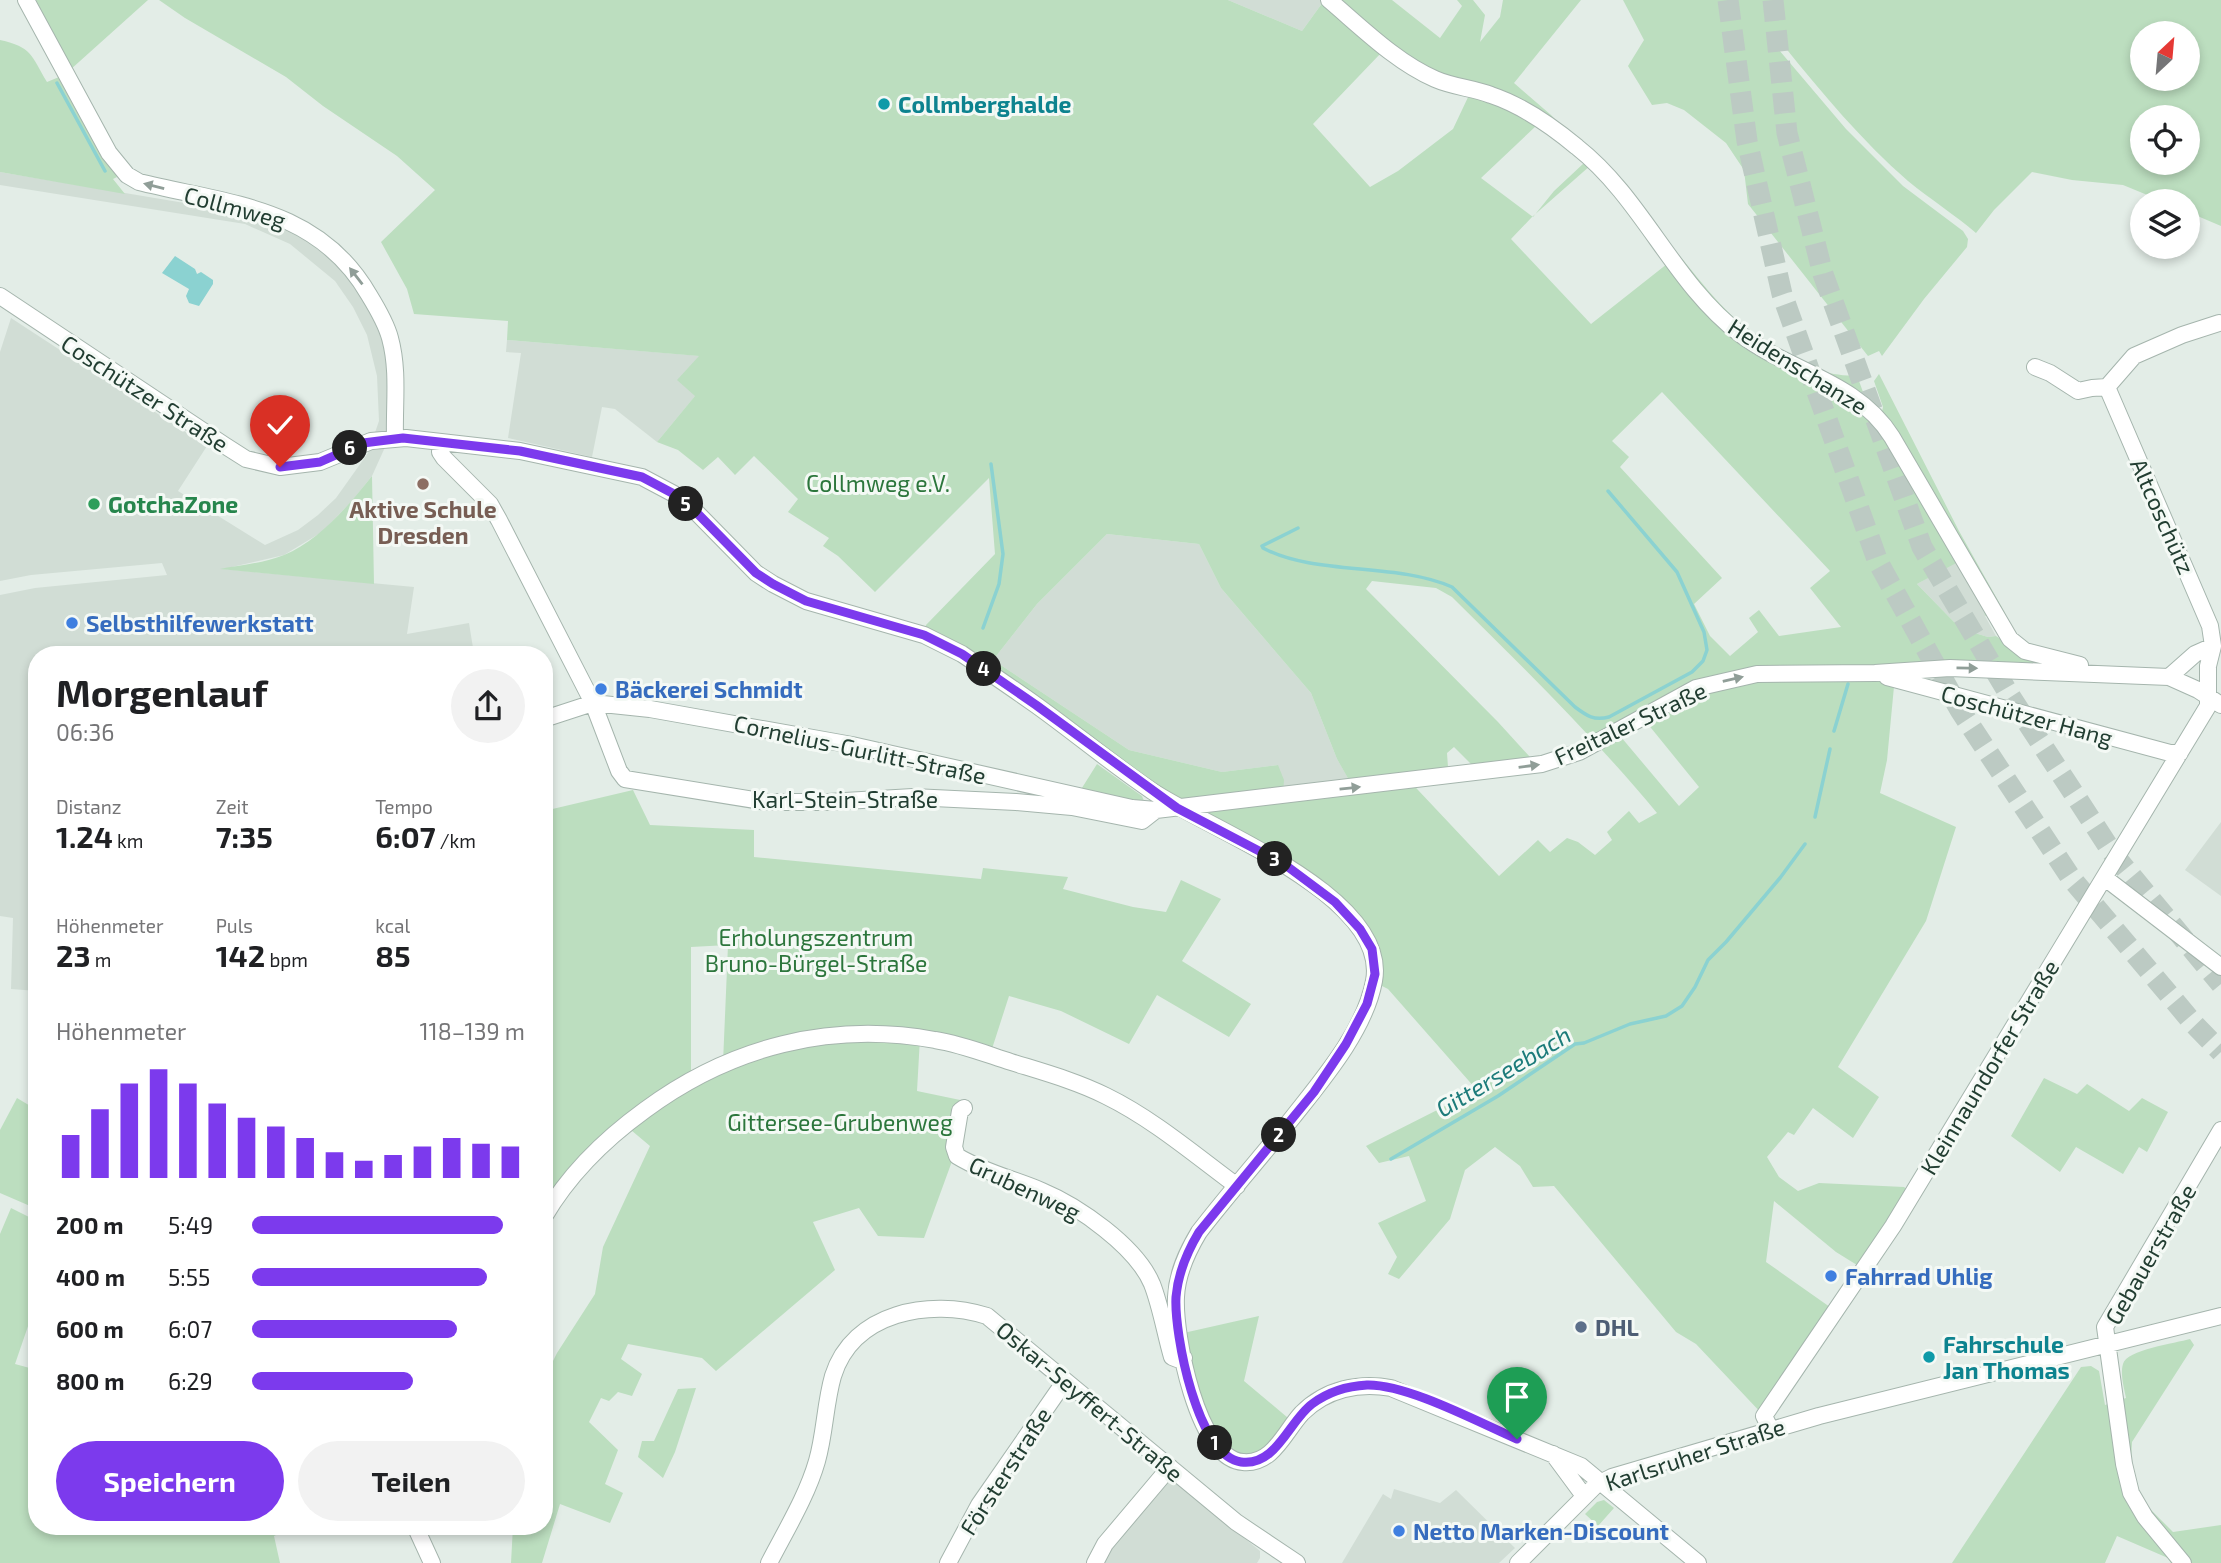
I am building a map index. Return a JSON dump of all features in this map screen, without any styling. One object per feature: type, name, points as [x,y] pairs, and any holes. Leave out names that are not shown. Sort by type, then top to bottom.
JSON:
[{"type":"street","name":"Collmweg","points":[[26,0],[109,153],[127,175],[139,182],[264,211],[298,225],[338,253],[362,283],[390,335],[397,387],[387,439]]},
{"type":"street","name":"Heidenschanze","points":[[1329,0],[1421,72],[1448,84],[1506,101],[1579,148],[1633,208],[1687,282],[1727,323],[1766,352],[1844,389],[1876,415],[1892,437],[2010,639],[2025,650],[2080,665],[2086,672]]},
{"type":"street","name":"Coschützer Straße","points":[[0,296],[138,390],[246,458],[280,467],[298,466],[320,462],[363,443],[387,439]]},
{"type":"street","points":[[2035,368],[2050,373],[2078,391],[2107,387],[2134,356],[2182,335],[2219,323]]},
{"type":"street","name":"Altcoschütz","points":[[2107,387],[2205,612],[2217,648],[2208,666],[2215,701]]},
{"type":"street","points":[[387,439],[520,451],[642,477],[674,494],[698,514],[756,573],[773,584],[806,601],[924,635],[962,654],[1177,808],[1258,849],[1313,884],[1360,929],[1374,958],[1375,974],[1370,996],[1346,1044],[1314,1092],[1199,1232],[1182,1267],[1176,1299],[1184,1358],[1190,1393],[1204,1424],[1223,1452],[1234,1460],[1255,1462],[1271,1452],[1312,1404],[1334,1392],[1364,1385],[1404,1391],[1581,1466],[1698,1563]]},
{"type":"street","name":"Karl-Stein-Straße","points":[[442,442],[440,452],[444,458],[479,491],[497,515],[593,703],[619,771],[625,779],[664,783],[767,802],[913,797],[1003,801],[1072,807],[1142,821],[1156,810]]},
{"type":"street","points":[[2215,701],[2169,677],[2195,654],[2217,648]]},
{"type":"street","name":"Freitaler Straße","points":[[1177,808],[1542,764],[1579,752],[1696,688],[1757,674],[1875,673],[1950,667],[2169,677]]},
{"type":"street","name":"Coschützer Hang","points":[[1875,673],[2170,753],[2180,753]]},
{"type":"street","name":"Kleinnaundorfer Straße","points":[[1770,1430],[1765,1416],[1888,1234],[2180,753],[2215,701]]},
{"type":"street","name":"Cornelius-Gurlitt-Straße","points":[[553,716],[593,703],[650,709],[801,735],[1132,808],[1177,808]]},
{"type":"street","points":[[2105,878],[2221,967]]},
{"type":"street","points":[[553,1204],[598,1149],[673,1089],[707,1070],[790,1042],[869,1034],[935,1040],[1069,1080],[1107,1096],[1237,1186]]},
{"type":"street","name":"Grubenweg","points":[[964,1108],[960,1111],[954,1147],[957,1156],[1045,1192],[1084,1215],[1116,1240],[1133,1256],[1151,1281],[1172,1357],[1184,1358]]},
{"type":"street","name":"Gebauerstraße","points":[[2183,1563],[2145,1517],[2131,1493],[2124,1464],[2105,1326],[2221,1129]]},
{"type":"street","name":"Oskar-Seyffert-Straße","points":[[769,1563],[808,1485],[816,1462],[828,1397],[837,1367],[854,1343],[874,1326],[903,1312],[927,1308],[981,1314],[993,1321],[1170,1466],[1272,1556],[1297,1563]]},
{"type":"street","name":"Karlsruher Straße","points":[[1518,1563],[1600,1482],[1819,1416],[2221,1316]]},
{"type":"street","name":"Försterstraße","points":[[948,1563],[986,1495],[1065,1381]]},
{"type":"street","points":[[1553,1454],[1584,1496]]},
{"type":"street","points":[[1095,1563],[1105,1544],[1170,1466]]},
{"type":"street","points":[[419,1535],[432,1563]]},
{"type":"shaded area","points":[[1228,0],[1320,0],[1323,2],[1302,31]]},
{"type":"shaded area","points":[[0,172],[250,214],[296,232],[345,271],[381,329],[390,373],[391,417],[386,445],[372,476],[322,532],[284,555],[223,569],[414,587],[407,634],[469,623],[473,646],[28,646],[28,990],[11,989],[13,918],[0,916],[0,595],[35,588],[167,575],[162,563],[31,575],[0,581],[0,352],[11,318],[207,446],[178,491],[265,545],[298,530],[336,498],[368,453],[379,421],[377,376],[367,335],[353,307],[335,281],[290,244],[245,224],[0,185]]},
{"type":"shaded area","points":[[507,340],[701,356],[696,395],[657,442],[615,409],[602,407],[592,457],[508,438],[521,353],[506,352]]},
{"type":"shaded area","points":[[1107,534],[1199,544],[1221,588],[1311,693],[1337,759],[1354,788],[1282,794],[1277,765],[1222,772],[1129,750],[993,660],[1037,604]]},
{"type":"shaded area","points":[[1958,561],[1996,636],[1988,637],[1968,631],[1954,622],[1917,584]]},
{"type":"shaded area","points":[[2221,822],[2221,896],[2185,870]]},
{"type":"shaded area","points":[[1170,1477],[1260,1551],[1257,1563],[1103,1563]]},
{"type":"shaded area","points":[[1394,1489],[1440,1503],[1456,1490],[1515,1548],[1499,1563],[1342,1563],[1383,1494],[1391,1499]]},
{"type":"green space","points":[[36,0],[148,0],[70,70]]},
{"type":"green space","name":"Collmweg e.V.","points":[[159,0],[1228,0],[1302,31],[1323,2],[1381,48],[1381,53],[1313,124],[1370,187],[1398,171],[1453,129],[1470,93],[1519,112],[1551,131],[1579,154],[1591,165],[1535,214],[1554,191],[1584,163],[1573,151],[1536,126],[1481,178],[1532,217],[1511,239],[1591,324],[1667,264],[1706,309],[1728,329],[1771,358],[1825,384],[1858,404],[1888,434],[1988,614],[1985,616],[1983,606],[1958,562],[1917,584],[1954,622],[1968,631],[1988,637],[1996,636],[2023,654],[2068,666],[2024,665],[2023,672],[1895,676],[1887,760],[1880,793],[1956,827],[1926,921],[1838,1067],[1879,1097],[1853,1138],[1813,1108],[1794,1135],[1788,1132],[1767,1157],[1779,1177],[1798,1191],[1819,1183],[1904,1187],[1912,1193],[1865,1270],[1836,1252],[1774,1201],[1766,1262],[1837,1312],[1764,1416],[1696,1344],[1676,1332],[1554,1186],[1533,1187],[1520,1166],[1495,1147],[1465,1170],[1450,1219],[1399,1279],[1388,1274],[1397,1257],[1378,1223],[1426,1201],[1409,1156],[1379,1163],[1366,1146],[1455,1101],[1467,1106],[1483,1097],[1388,989],[1374,982],[1374,958],[1361,929],[1313,884],[1258,849],[1177,808],[962,654],[924,635],[926,625],[995,554],[989,478],[875,592],[838,556],[823,546],[829,538],[788,512],[798,499],[754,456],[735,475],[718,457],[703,470],[678,450],[657,442],[695,396],[677,380],[699,356],[507,340],[508,321],[414,314],[407,289],[381,242],[435,190],[397,156],[323,106],[286,77]],"holes":[[[1662,392],[1830,571],[1810,588],[1841,627],[1779,636],[1759,610],[1749,618],[1758,632],[1730,656],[1710,636],[1694,604],[1722,578],[1620,467],[1629,457],[1612,441]],[[1107,534],[1199,544],[1221,588],[1311,693],[1337,759],[1353,787],[1283,794],[1284,780],[1278,765],[1222,772],[1129,750],[993,660],[1037,604]],[[1372,581],[1436,588],[1452,597],[1583,730],[1657,813],[1639,823],[1629,811],[1607,832],[1612,840],[1595,855],[1578,842],[1567,838],[1550,852],[1538,840],[1499,876],[1402,773],[1448,767],[1447,753],[1454,747],[1472,765],[1530,757],[1366,589]],[[1647,723],[1699,787],[1679,806],[1621,737]]]},
{"type":"green space","points":[[1338,0],[1392,0],[1440,38],[1462,6],[1457,0],[1473,0],[1485,15],[1480,42],[1500,17],[1503,0],[1581,0],[1514,83],[1566,131],[1451,81],[1390,45]]},
{"type":"green space","points":[[1623,0],[2221,0],[2221,226],[2200,217],[2200,189],[2133,189],[2123,185],[2072,180],[2032,172],[1994,210],[1976,233],[1908,181],[1875,150],[1784,46],[1779,50],[1846,129],[1903,186],[1963,231],[1968,239],[1967,247],[1882,356],[1879,351],[1868,356],[1748,204],[1744,170],[1726,143],[1684,110],[1667,103],[1652,105],[1628,66],[1644,40]]},
{"type":"green space","points":[[0,40],[25,49],[47,82],[59,77],[117,177],[113,179],[125,194],[0,172]]},
{"type":"green space","points":[[1679,255],[1728,312],[1771,346],[1826,372],[1866,376],[1859,381],[1863,392],[1869,393],[1872,403],[1748,336],[1674,259]]},
{"type":"green space","points":[[1879,374],[1959,531],[2005,613],[2008,632],[1881,416],[1883,407],[1874,381]]},
{"type":"green space","points":[[372,476],[374,584],[220,569],[269,560],[297,549],[332,521]]},
{"type":"green space","points":[[1097,764],[1142,796],[1144,801],[1139,803],[1080,791]]},
{"type":"green space","points":[[633,790],[650,825],[754,830],[754,857],[981,879],[983,868],[1068,877],[1063,889],[1133,907],[1166,912],[1181,880],[1221,899],[1182,961],[1251,1004],[1229,1037],[1157,995],[1129,1044],[1061,1011],[1009,996],[990,1055],[920,1038],[917,1091],[965,1101],[955,1153],[924,1238],[878,1236],[859,1208],[813,1222],[835,1270],[716,1371],[702,1358],[628,1344],[621,1359],[642,1374],[632,1396],[618,1392],[609,1401],[601,1398],[589,1422],[618,1450],[605,1484],[623,1493],[610,1523],[560,1504],[553,1527],[553,1361],[595,1294],[603,1247],[650,1146],[625,1125],[553,1207],[553,809]],"holes":[[[728,945],[723,1063],[691,1077],[691,947]]]},
{"type":"green space","points":[[2044,1078],[2077,1094],[2087,1084],[2129,1111],[2142,1098],[2168,1112],[2147,1152],[2139,1147],[2123,1174],[2076,1147],[2060,1172],[2011,1136]]},
{"type":"green space","points":[[17,1098],[28,1105],[28,1205],[0,1193],[0,1130]]},
{"type":"green space","points":[[11,1208],[28,1216],[28,1326],[15,1364],[28,1368],[28,1535],[276,1535],[274,1536],[280,1563],[0,1563],[0,1234]]},
{"type":"green space","points":[[1259,1316],[1244,1381],[1294,1423],[1255,1462],[1213,1440],[1179,1334]]},
{"type":"green space","points":[[2190,1339],[2194,1345],[2132,1442],[2131,1460],[2140,1499],[2173,1532],[2221,1525],[2221,1563],[2171,1563],[2168,1558],[2117,1536],[2105,1563],[1952,1563],[2081,1367],[2091,1366],[2099,1371],[2105,1405],[2126,1398],[2122,1372],[2126,1359],[2142,1351]]},
{"type":"green space","points":[[696,1388],[675,1452],[663,1478],[638,1457],[642,1441],[654,1441],[678,1389]]},
{"type":"green space","points":[[1604,1500],[1614,1508],[1598,1526],[1585,1514],[1597,1502]]},
{"type":"green space","points":[[513,1535],[551,1535],[542,1563],[511,1563]]},
{"type":"water","points":[[175,256],[195,269],[197,274],[201,272],[213,280],[199,306],[189,303],[186,296],[189,289],[162,273]]},
{"type":"waterway","points":[[57,83],[105,171]]},
{"type":"waterway","points":[[983,628],[999,584],[1003,554],[991,464]]},
{"type":"waterway","points":[[1298,528],[1262,546],[1263,548],[1284,557],[1307,562],[1406,574],[1452,587],[1575,707],[1591,717],[1604,718],[1692,672],[1703,661],[1707,650],[1704,632],[1677,572],[1608,491]]},
{"type":"waterway","name":"Gitterseebach","points":[[1834,731],[1848,684]]},
{"type":"waterway","name":"Gitterseebach","points":[[1815,817],[1830,749]]},
{"type":"waterway","name":"Gitterseebach","points":[[1391,1159],[1498,1096],[1575,1044],[1584,1043],[1630,1024],[1666,1016],[1682,1006],[1708,960],[1780,878],[1805,844]]},
{"type":"tunnel","points":[[1728,0],[1747,141],[1782,294],[1878,562],[1960,710],[2071,878],[2193,1023],[2221,1052]]},
{"type":"tunnel","points":[[1773,0],[1787,133],[1823,274],[1922,547],[2010,696],[2114,855],[2221,984]]},
{"type":"place","name":"Collmberghalde","points":[[884,104]]},
{"type":"place","name":"Aktive Schule Dresden","points":[[423,484]]},
{"type":"place","name":"GotchaZone","points":[[94,504]]},
{"type":"place","name":"Selbsthilfewerkstatt","points":[[72,623]]},
{"type":"place","name":"Bäckerei Schmidt","points":[[601,689]]},
{"type":"place","name":"Fahrrad Uhlig","points":[[1831,1276]]},
{"type":"place","name":"DHL","points":[[1581,1327]]},
{"type":"place","name":"Fahrschule Jan Thomas","points":[[1929,1357]]},
{"type":"place","name":"Netto Marken-Discount","points":[[1399,1531]]},
{"type":"route","points":[[280,467],[320,462],[363,443],[403,438],[520,451],[642,477],[674,494],[698,514],[756,573],[773,584],[806,601],[924,635],[962,654],[1177,808],[1258,849],[1313,884],[1349,915],[1367,939],[1374,958],[1374,982],[1363,1012],[1334,1063],[1314,1092],[1199,1232],[1185,1258],[1176,1299],[1190,1393],[1213,1440],[1223,1452],[1241,1462],[1255,1462],[1271,1452],[1312,1404],[1334,1392],[1364,1385],[1404,1391],[1517,1439]]},
{"type":"park label","name":"Erholungszentrum Bruno-Bürgel-Straße","points":[[816,950]]},
{"type":"park label","name":"Gittersee-Grubenweg","points":[[840,1122]]}]
